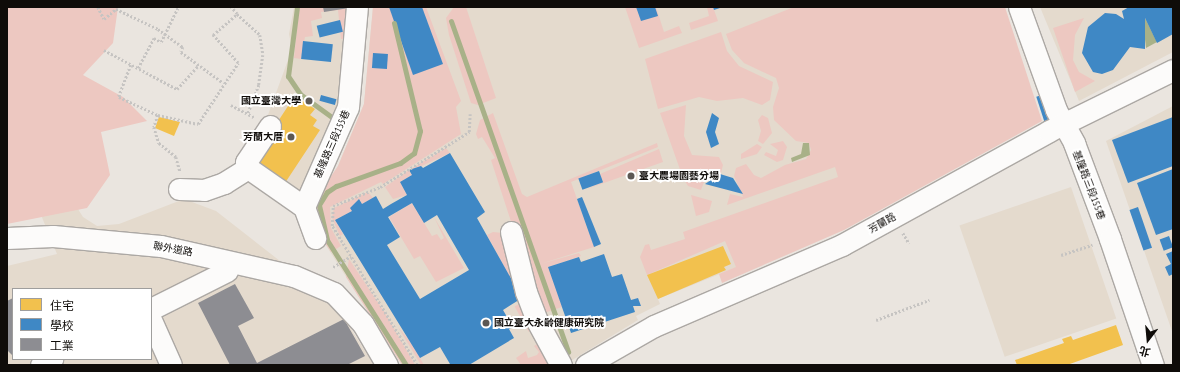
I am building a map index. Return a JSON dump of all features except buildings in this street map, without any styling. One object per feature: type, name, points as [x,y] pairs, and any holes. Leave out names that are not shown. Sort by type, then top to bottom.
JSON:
[{"type":"street","name":"基隆路三段155巷","points":[[304,207],[348,108],[357,7]]},
{"type":"street","name":"基隆路三段155巷","points":[[1019,7],[1110,239],[1153,365]]},
{"type":"street","name":"芳蘭路","points":[[586,365],[654,326],[842,246],[1064,124],[1173,70]]},
{"type":"street","points":[[270,126],[246,162],[248,168],[304,207],[315,238]]},
{"type":"street","points":[[179,190],[204,190],[224,183],[248,168]]},
{"type":"street","points":[[511,232],[537,321],[561,365]]},
{"type":"street","name":"聯外道路","points":[[7,238],[101,240],[160,246],[258,266],[334,293],[363,324],[387,365]]},
{"type":"street","points":[[152,308],[227,271]]},
{"type":"street","points":[[152,322],[171,365]]},
{"type":"street","points":[[41,365],[50,360]]},
{"type":"path","points":[[98,7],[104,19],[116,9],[158,29],[164,36],[183,47],[180,52],[222,82]]},
{"type":"path","points":[[138,68],[154,38],[161,42],[178,7]]},
{"type":"path","points":[[232,7],[237,14],[260,35],[263,55],[259,85],[248,114]]},
{"type":"path","points":[[131,65],[119,97],[158,115],[198,124],[222,82],[238,63],[213,35],[237,14]]},
{"type":"path","points":[[104,50],[177,89],[198,66]]},
{"type":"path","points":[[231,105],[270,126]]},
{"type":"path","points":[[417,365],[332,226],[332,206],[380,188],[469,132],[470,114]]},
{"type":"path","points":[[158,115],[154,127],[159,143],[176,158],[179,190]]},
{"type":"path","points":[[901,231],[909,243]]},
{"type":"path","points":[[1061,255],[1110,239]]},
{"type":"path","points":[[333,267],[351,256]]},
{"type":"path","points":[[876,320],[929,300]]},
{"type":"shaded area","points":[[7,7],[118,7],[113,43],[83,75],[123,97],[147,121],[101,132],[110,175],[87,208],[7,224]]},
{"type":"shaded area","name":"國立臺灣大學","points":[[294,7],[352,7],[347,89],[300,199],[258,172],[264,126],[292,49],[289,34]]},
{"type":"shaded area","points":[[299,7],[352,7],[351,39],[341,39],[338,10],[321,12],[322,18],[311,21],[313,36],[305,37],[301,59],[294,58]]},
{"type":"shaded area","name":"臺大農場園藝分場","points":[[373,7],[1003,7],[1039,116],[737,267],[658,299],[660,304],[636,316],[638,320],[564,365],[402,365],[322,239],[314,202],[338,166],[364,104]]},
{"type":"shaded area","points":[[373,7],[426,7],[461,101],[456,107],[461,134],[383,184],[381,182],[330,207],[331,228],[341,246],[331,252],[322,239],[314,202],[338,166],[364,104]]},
{"type":"shaded area","points":[[454,7],[466,7],[496,98],[478,105],[471,103],[449,35],[446,18]]},
{"type":"shaded area","points":[[625,7],[656,7],[664,32],[679,26],[682,33],[639,48]]},
{"type":"shaded area","points":[[707,7],[713,7],[718,21],[691,30],[689,23],[709,16]]},
{"type":"shaded area","points":[[794,7],[1005,7],[1042,121],[844,230],[722,283],[719,274],[736,267],[725,241],[647,275],[640,257],[645,245],[649,244],[651,250],[685,239],[683,232],[838,177],[835,167],[727,205],[730,194],[743,197],[734,176],[736,168],[746,164],[754,175],[761,178],[785,165],[806,159],[811,150],[809,143],[796,141],[774,120],[773,107],[779,88],[776,78],[744,63],[732,50],[726,34]]},
{"type":"shaded area","points":[[1040,7],[1173,7],[1173,52],[1079,101]]},
{"type":"shaded area","points":[[1084,18],[1075,35],[1073,60],[1079,72],[1095,81],[1075,92],[1053,28]]},
{"type":"shaded area","points":[[1145,18],[1157,42],[1146,48],[1143,22]]},
{"type":"shaded area","points":[[721,32],[727,51],[739,66],[773,82],[770,100],[762,105],[743,98],[717,101],[699,97],[658,109],[645,59]]},
{"type":"shaded area","points":[[686,105],[684,136],[692,155],[719,157],[723,165],[721,173],[704,182],[701,190],[688,186],[683,178],[660,113]]},
{"type":"shaded area","points":[[1173,106],[1173,334],[1106,141]]},
{"type":"shaded area","points":[[493,113],[522,194],[527,197],[657,143],[658,147],[571,182],[594,247],[540,264],[579,253],[581,256],[549,267],[562,307],[541,314],[491,160],[495,158],[482,137],[478,139],[476,134],[480,120]]},
{"type":"shaded area","points":[[762,115],[768,118],[772,133],[763,144],[758,141],[761,131],[758,120]]},
{"type":"shaded area","points":[[783,141],[787,147],[783,160],[777,162],[764,155],[766,152],[776,156],[778,150],[770,144]]},
{"type":"shaded area","points":[[803,143],[809,143],[810,155],[792,162],[791,158],[801,154]]},
{"type":"shaded area","points":[[757,144],[762,147],[757,154],[741,159],[741,154]]},
{"type":"shaded area","points":[[446,148],[450,153],[413,170],[412,168]]},
{"type":"shaded area","points":[[659,149],[663,162],[587,189],[603,182],[600,174]]},
{"type":"shaded area","points":[[409,170],[412,175],[400,182],[407,195],[393,199],[385,187]]},
{"type":"shaded area","points":[[1071,187],[1116,318],[1005,357],[959,225]]},
{"type":"shaded area","points":[[368,192],[373,198],[362,204],[359,199],[352,211],[335,220],[343,234],[340,236],[332,218],[334,208]]},
{"type":"shaded area","points":[[691,195],[712,201],[709,212],[696,216]]},
{"type":"shaded area","points":[[184,199],[216,211],[335,304],[374,365],[7,365],[7,266],[57,254],[41,215],[76,206],[83,217],[97,226],[119,224]]},
{"type":"shaded area","points":[[412,203],[432,236],[437,234],[441,240],[444,238],[434,217],[464,268],[436,282],[420,256],[414,259],[389,217]]},
{"type":"shaded area","points":[[493,232],[503,233],[521,289],[512,281],[487,235]]},
{"type":"shaded area","points":[[349,259],[385,313],[415,365],[402,365],[346,277]]},
{"type":"shaded area","points":[[519,304],[533,329],[529,332],[515,306]]},
{"type":"shaded area","points":[[398,327],[410,341],[424,365],[421,365]]},
{"type":"shaded area","points":[[541,342],[552,365],[521,365],[516,358],[526,351],[528,358],[537,355],[539,352],[534,346]]},
{"type":"waterway","points":[[297,7],[288,76],[300,94],[337,121]]},
{"type":"waterway","points":[[451,21],[568,352]]},
{"type":"waterway","points":[[394,23],[420,131],[414,153],[400,163],[336,186],[327,192],[319,205],[327,240],[406,365]]},
{"type":"place","name":"國立臺灣大學","points":[[309,101]]},
{"type":"place","name":"芳蘭大厝","points":[[291,137]]},
{"type":"place","name":"臺大農場園藝分場","points":[[631,176]]},
{"type":"place","name":"國立臺大永齡健康研究院","points":[[486,323]]}]
